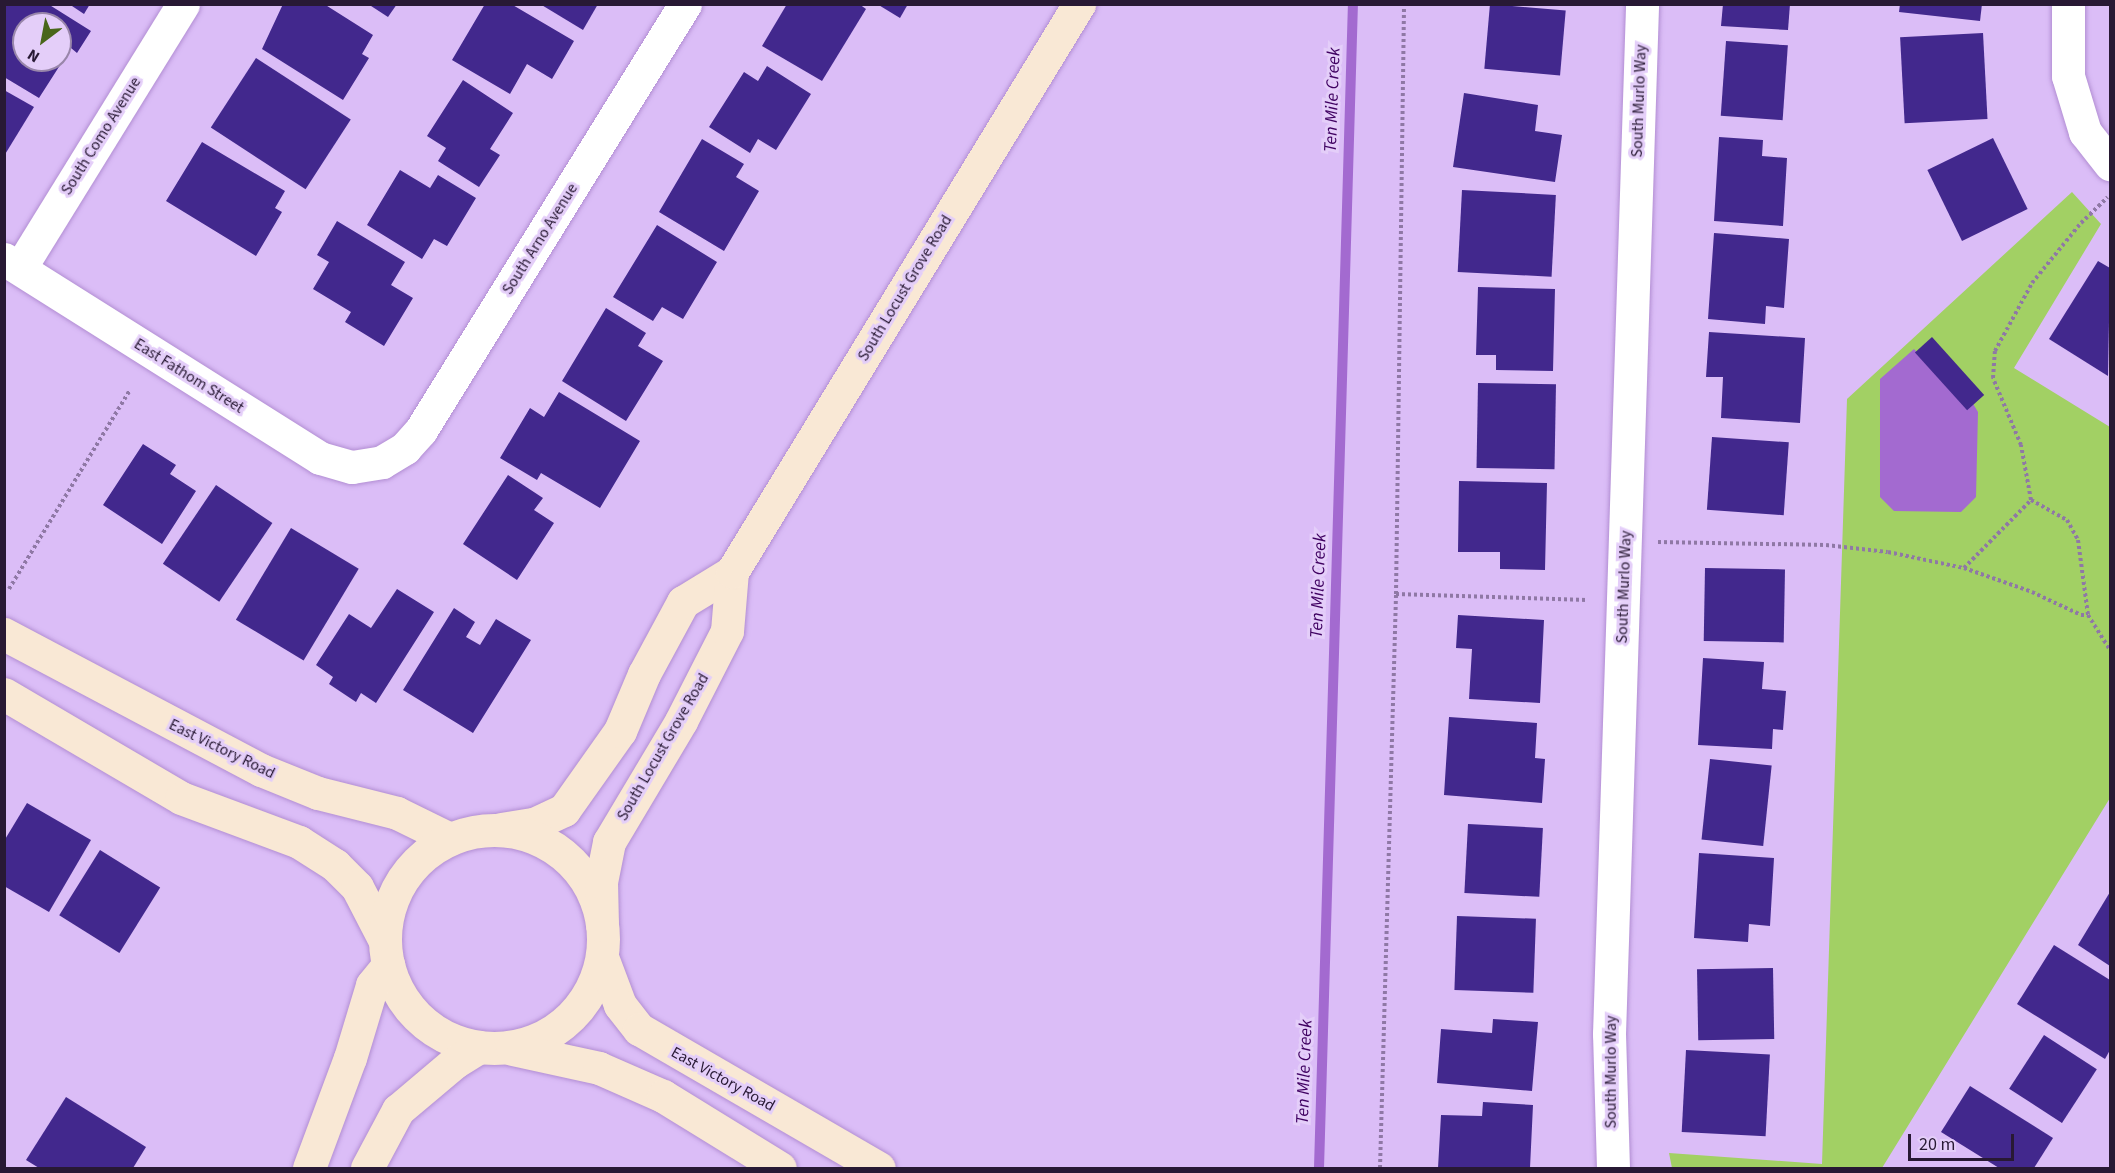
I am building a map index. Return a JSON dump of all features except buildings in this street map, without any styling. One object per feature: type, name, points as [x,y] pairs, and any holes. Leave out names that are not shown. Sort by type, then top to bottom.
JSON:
[{"type":"main road","name":"South Locust Grove Road","points":[[602,957],[602,882],[609,842],[681,722],[727,631],[732,572],[1079,4]]},
{"type":"main road","name":"South Locust Grove Road","points":[[450,839],[534,824],[564,810],[620,730],[644,674],[682,602],[732,572]]},
{"type":"main road","name":"East Victory Road","points":[[4,634],[261,770],[318,793],[397,813],[450,839]]},
{"type":"main road","points":[[4,694],[181,798],[299,842],[334,865],[357,887],[412,1010],[431,1028],[454,1040],[599,1068],[663,1096],[780,1168]]},
{"type":"main road","points":[[497,830],[550,846],[576,867],[593,894],[602,925]]},
{"type":"main road","points":[[309,1168],[350,1058],[372,985],[386,952],[397,889],[411,868],[450,839]]},
{"type":"main road","points":[[367,1168],[398,1110],[455,1062],[492,1047],[531,1042],[573,1014],[592,988],[602,957]]},
{"type":"main road","name":"East Victory Road","points":[[602,957],[620,1005],[639,1029],[879,1168]]},
{"type":"street","name":"South Como Avenue","points":[[12,264],[183,4]]},
{"type":"street","name":"South Arno Avenue","points":[[382,462],[405,448],[422,430],[685,4]]},
{"type":"street","name":"South Murlo Way","points":[[1613,1168],[1609,1034],[1642,4]]},
{"type":"street","points":[[2068,4],[2068,76],[2085,132],[2110,164]]},
{"type":"street","name":"East Fathom Street","points":[[12,264],[320,458],[352,467],[382,462]]},
{"type":"path","points":[[1380,1168],[1396,594],[1404,4]]},
{"type":"path","points":[[2031,500],[2021,445],[1993,378],[1995,351],[2032,284],[2081,223],[2110,195]]},
{"type":"path","points":[[9,589],[130,390]]},
{"type":"path","points":[[1964,568],[2031,500]]},
{"type":"path","points":[[2031,500],[2067,520],[2078,540],[2088,615],[2110,650]]},
{"type":"path","points":[[1625,542],[1826,545],[1888,552],[1964,568],[2032,592],[2081,615],[2088,615]]},
{"type":"path","points":[[1396,594],[1590,600]]},
{"type":"green space","points":[[2072,192],[2101,224],[2014,368],[2110,427],[2110,798],[1882,1168],[1672,1168],[1669,1153],[1822,1164],[1847,399]]},
{"type":"shaded area","points":[[1914,349],[1967,407],[1972,402],[1978,412],[1976,497],[1961,512],[1894,511],[1880,497],[1880,379]]},
{"type":"waterway","name":"Ten Mile Creek","points":[[1319,1168],[1353,4]]}]
